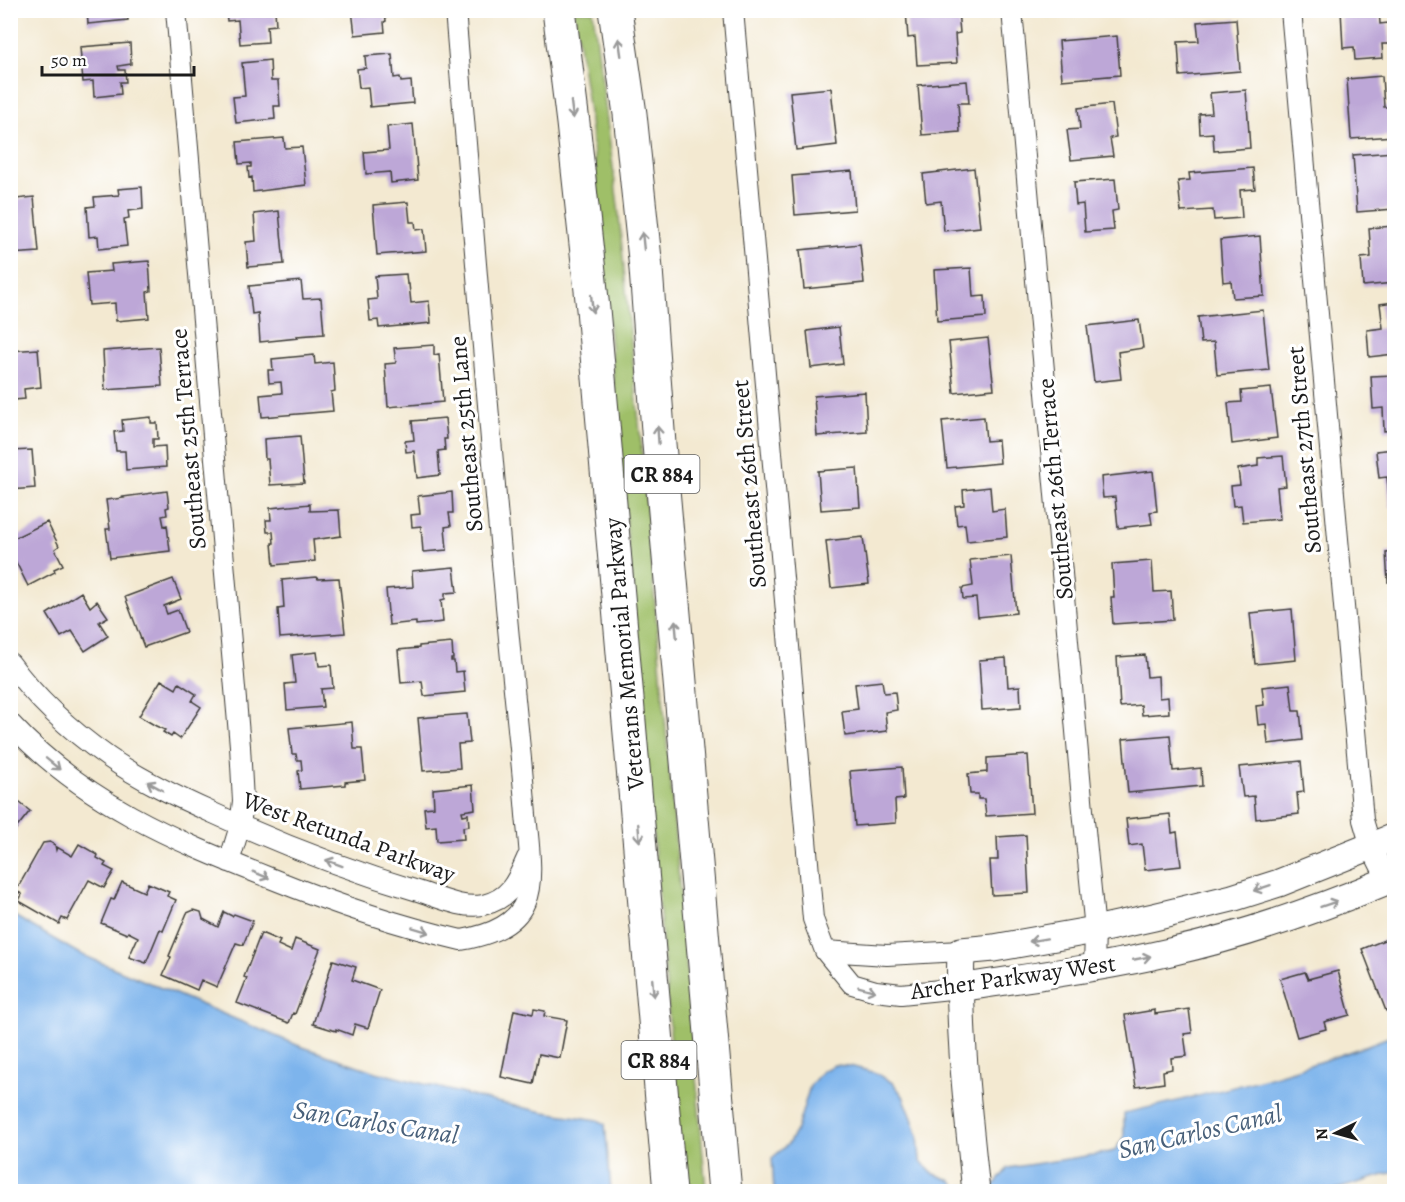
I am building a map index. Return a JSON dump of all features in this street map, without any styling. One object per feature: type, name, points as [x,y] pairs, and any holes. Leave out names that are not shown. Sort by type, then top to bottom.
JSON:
[{"type":"highway","name":"Veterans Memorial Parkway","points":[[559,10],[593,309],[670,1191]]},
{"type":"highway","name":"CR 884","points":[[615,10],[630,114],[643,245],[725,1191]]},
{"type":"highway","points":[[680,680],[717,884],[744,1191]]},
{"type":"street","name":"Southeast 25th Terrace","points":[[176,10],[240,746],[243,801],[240,826],[229,862]]},
{"type":"street","name":"Southeast 25th Lane","points":[[455,10],[529,852]]},
{"type":"street","name":"Southeast 26th Street","points":[[733,10],[813,919],[825,951]]},
{"type":"street","name":"Southeast 26th Terrace","points":[[1012,10],[1095,930],[1094,967]]},
{"type":"street","name":"Southeast 27th Street","points":[[1292,10],[1364,820],[1383,842],[1391,880]]},
{"type":"street","name":"West Retunda Parkway","points":[[10,663],[59,718],[109,758],[163,790],[240,826],[314,856],[389,883],[466,906],[481,905],[500,899],[518,879],[529,852]]},
{"type":"street","points":[[10,723],[48,760],[75,781],[102,800],[161,832],[229,862],[321,898],[461,940],[484,934],[513,919],[525,903],[531,881],[529,852]]},
{"type":"street","name":"Archer Parkway West","points":[[825,951],[887,955],[961,951],[994,948],[1095,930],[1232,898],[1279,883],[1383,842]]},
{"type":"street","name":"Archer Parkway West","points":[[825,951],[852,984],[876,991],[902,994],[960,988],[1094,967],[1171,952],[1261,928],[1391,880]]},
{"type":"street","points":[[961,951],[960,1020],[976,1188]]},
{"type":"green space","points":[[574,11],[593,11],[618,206],[706,1191],[684,1191],[595,164]]},
{"type":"water","name":"San Carlos Canal","points":[[11,914],[78,953],[297,1045],[376,1072],[492,1101],[598,1120],[605,1124],[611,1191],[11,1191]]},
{"type":"water","name":"San Carlos Canal","points":[[1394,1035],[1394,1172],[1331,1191],[774,1191],[772,1158],[788,1144],[797,1129],[810,1086],[822,1071],[834,1065],[850,1066],[876,1073],[893,1083],[903,1096],[912,1118],[918,1137],[920,1160],[932,1173],[950,1180],[957,1187],[995,1184],[1008,1168],[1114,1151],[1124,1138],[1124,1113],[1261,1080]]},
{"type":"building","points":[[87,10],[127,10],[128,20],[88,24]]},
{"type":"building","points":[[226,10],[275,10],[276,25],[267,26],[268,42],[240,44],[238,20],[227,21]]},
{"type":"building","points":[[352,10],[385,10],[385,32],[355,35]]},
{"type":"building","points":[[906,10],[958,10],[960,33],[955,34],[957,63],[917,65],[915,37],[908,38]]},
{"type":"building","points":[[1341,10],[1379,10],[1380,24],[1388,23],[1390,44],[1382,44],[1383,58],[1355,60],[1354,47],[1343,48]]},
{"type":"building","points":[[1236,19],[1240,71],[1180,76],[1178,42],[1199,41],[1197,22]]},
{"type":"building","points":[[1117,36],[1120,75],[1062,80],[1059,41]]},
{"type":"building","points":[[130,43],[131,64],[118,66],[119,70],[125,70],[126,82],[120,82],[121,94],[94,97],[93,81],[83,82],[80,47]]},
{"type":"building","points":[[392,54],[394,78],[400,77],[401,82],[411,81],[413,103],[370,107],[368,87],[359,88],[357,69],[366,68],[365,56]]},
{"type":"building","points":[[270,60],[271,81],[278,81],[280,106],[274,106],[275,119],[236,123],[233,97],[245,96],[242,63]]},
{"type":"building","points":[[1382,76],[1384,107],[1394,107],[1394,136],[1351,139],[1347,79]]},
{"type":"building","points":[[967,81],[969,103],[958,103],[960,132],[922,135],[918,85]]},
{"type":"building","points":[[831,88],[837,145],[796,150],[790,92]]},
{"type":"building","points":[[1246,90],[1250,148],[1214,151],[1213,133],[1200,134],[1199,114],[1212,113],[1210,93]]},
{"type":"building","points":[[1112,104],[1116,137],[1110,138],[1113,156],[1071,160],[1067,130],[1080,129],[1078,108]]},
{"type":"building","points":[[413,124],[418,180],[391,183],[390,172],[366,174],[364,152],[389,150],[387,127]]},
{"type":"building","points":[[284,138],[285,148],[302,147],[306,185],[253,192],[252,177],[249,178],[248,167],[251,167],[251,163],[239,164],[237,142]]},
{"type":"building","points":[[1394,152],[1394,209],[1357,212],[1353,155]]},
{"type":"building","points":[[974,168],[980,227],[944,231],[941,201],[926,203],[923,174]]},
{"type":"building","points":[[1253,168],[1255,189],[1240,190],[1242,218],[1214,220],[1213,210],[1181,212],[1178,181],[1190,180],[1189,173]]},
{"type":"building","points":[[852,171],[855,210],[795,215],[792,176]]},
{"type":"building","points":[[1115,179],[1118,210],[1112,211],[1114,230],[1085,232],[1083,204],[1076,205],[1074,182]]},
{"type":"building","points":[[142,187],[143,209],[128,211],[129,218],[124,219],[127,246],[99,249],[98,236],[89,237],[87,207],[95,206],[94,197],[119,195],[118,189]]},
{"type":"building","points":[[15,197],[16,199],[34,197],[39,252],[10,254],[10,198]]},
{"type":"building","points":[[408,202],[410,222],[415,222],[416,230],[424,229],[426,251],[377,255],[373,205]]},
{"type":"building","points":[[279,211],[284,264],[248,267],[246,242],[256,241],[254,214]]},
{"type":"building","points":[[1394,226],[1394,283],[1363,286],[1361,258],[1371,257],[1369,228]]},
{"type":"building","points":[[1260,236],[1264,296],[1233,298],[1231,281],[1223,282],[1220,240]]},
{"type":"building","points":[[860,244],[864,283],[804,289],[800,250]]},
{"type":"building","points":[[149,261],[151,291],[147,292],[149,318],[116,321],[115,303],[89,305],[86,273],[112,271],[111,264]]},
{"type":"building","points":[[971,268],[973,297],[985,296],[986,317],[937,321],[934,270]]},
{"type":"building","points":[[406,274],[411,303],[429,301],[431,323],[379,328],[378,320],[370,321],[368,300],[377,299],[375,276]]},
{"type":"building","points":[[301,281],[303,299],[321,298],[324,334],[260,342],[258,313],[252,314],[249,286]]},
{"type":"building","points":[[1394,302],[1394,354],[1369,357],[1367,330],[1383,328],[1380,304]]},
{"type":"building","points":[[1263,310],[1269,370],[1217,375],[1214,342],[1201,343],[1198,317]]},
{"type":"building","points":[[1139,320],[1143,348],[1118,352],[1121,379],[1094,382],[1087,326]]},
{"type":"building","points":[[839,327],[843,364],[811,368],[807,331]]},
{"type":"building","points":[[988,338],[994,389],[954,393],[949,342]]},
{"type":"building","points":[[434,345],[434,355],[439,354],[443,402],[388,407],[385,364],[396,363],[394,348]]},
{"type":"building","points":[[159,347],[162,386],[105,390],[103,351]]},
{"type":"building","points":[[38,349],[41,387],[24,389],[25,399],[14,400],[14,404],[10,405],[10,351]]},
{"type":"building","points":[[314,355],[315,364],[333,362],[335,391],[331,392],[333,411],[262,417],[260,395],[282,393],[281,382],[269,383],[268,370],[273,370],[272,359]]},
{"type":"building","points":[[1394,375],[1394,430],[1384,431],[1383,408],[1373,409],[1371,376]]},
{"type":"building","points":[[1271,388],[1277,438],[1232,444],[1228,403],[1242,402],[1241,391]]},
{"type":"building","points":[[865,392],[867,432],[817,436],[814,396]]},
{"type":"building","points":[[151,417],[151,423],[157,423],[158,439],[153,439],[153,447],[165,446],[166,467],[126,470],[125,451],[116,451],[114,432],[123,431],[122,420]]},
{"type":"building","points":[[984,417],[986,441],[998,440],[1000,463],[947,468],[942,421]]},
{"type":"building","points":[[445,418],[447,439],[444,439],[445,450],[438,451],[440,475],[417,478],[414,451],[406,452],[405,441],[414,440],[412,421]]},
{"type":"building","points":[[300,436],[304,483],[270,485],[264,439]]},
{"type":"building","points":[[1394,449],[1394,506],[1390,507],[1387,477],[1379,478],[1376,451]]},
{"type":"building","points":[[32,450],[35,488],[10,490],[10,451]]},
{"type":"building","points":[[1283,456],[1286,486],[1277,487],[1280,519],[1243,522],[1241,505],[1233,506],[1231,486],[1240,485],[1238,469],[1258,466],[1258,458]]},
{"type":"building","points":[[857,468],[860,507],[821,510],[818,471]]},
{"type":"building","points":[[1153,471],[1157,511],[1150,512],[1152,524],[1118,528],[1115,497],[1103,498],[1101,477]]},
{"type":"building","points":[[990,487],[992,511],[1005,509],[1007,537],[967,541],[965,524],[957,525],[955,506],[964,505],[963,490]]},
{"type":"building","points":[[167,491],[169,507],[166,508],[167,515],[162,516],[164,526],[167,525],[170,551],[110,558],[106,529],[110,529],[106,500]]},
{"type":"building","points":[[452,492],[453,513],[449,513],[451,526],[445,527],[447,550],[423,552],[421,526],[412,527],[411,515],[420,514],[418,496]]},
{"type":"building","points":[[310,504],[310,511],[339,510],[341,536],[313,540],[315,561],[274,565],[273,532],[267,532],[266,520],[271,520],[270,508]]},
{"type":"building","points":[[47,522],[59,546],[55,549],[63,565],[54,569],[55,572],[28,586],[10,550],[10,540]]},
{"type":"building","points":[[863,537],[869,584],[831,588],[826,541]]},
{"type":"building","points":[[1394,552],[1394,581],[1388,582],[1386,553]]},
{"type":"building","points":[[1011,556],[1016,613],[978,617],[976,598],[963,599],[962,588],[973,586],[970,560]]},
{"type":"building","points":[[1152,561],[1154,592],[1171,591],[1173,620],[1113,624],[1112,564]]},
{"type":"building","points":[[454,567],[457,592],[445,593],[445,599],[441,600],[443,622],[389,625],[386,589],[413,587],[412,571]]},
{"type":"building","points":[[317,577],[318,579],[339,578],[345,633],[280,638],[278,609],[284,608],[282,580]]},
{"type":"building","points":[[173,579],[181,599],[164,606],[167,614],[178,610],[186,632],[144,647],[125,597]]},
{"type":"building","points":[[81,592],[90,607],[97,601],[108,617],[99,622],[108,636],[85,651],[72,631],[61,637],[47,614]]},
{"type":"building","points":[[1292,609],[1296,660],[1255,664],[1250,613]]},
{"type":"building","points":[[452,643],[453,659],[451,661],[454,661],[455,672],[463,671],[465,692],[424,696],[422,681],[401,683],[398,650]]},
{"type":"building","points":[[317,652],[319,666],[331,665],[333,688],[321,689],[323,707],[287,710],[285,684],[295,683],[292,655]]},
{"type":"building","points":[[1145,655],[1147,677],[1158,676],[1159,698],[1168,697],[1169,713],[1142,715],[1141,705],[1120,707],[1117,657]]},
{"type":"building","points":[[1006,658],[1008,687],[1020,686],[1021,707],[982,710],[979,660]]},
{"type":"building","points":[[161,680],[176,689],[179,683],[196,694],[192,701],[201,707],[180,739],[173,734],[171,737],[163,732],[165,730],[139,716]]},
{"type":"building","points":[[882,681],[884,693],[895,692],[897,710],[885,712],[887,731],[845,736],[842,711],[858,709],[855,684]]},
{"type":"building","points":[[1290,684],[1293,711],[1300,711],[1303,740],[1268,744],[1266,724],[1258,725],[1256,706],[1264,705],[1262,687]]},
{"type":"building","points":[[467,714],[470,743],[458,744],[460,768],[423,771],[418,718]]},
{"type":"building","points":[[352,722],[354,749],[362,749],[365,780],[345,782],[345,785],[300,789],[298,771],[302,770],[301,760],[297,760],[296,754],[292,754],[289,728]]},
{"type":"building","points":[[1170,735],[1173,771],[1201,768],[1202,786],[1128,793],[1123,739]]},
{"type":"building","points":[[1028,755],[1032,813],[986,816],[984,799],[978,799],[978,794],[970,794],[968,774],[987,772],[987,758]]},
{"type":"building","points":[[1301,761],[1304,792],[1297,793],[1299,814],[1256,819],[1254,796],[1243,797],[1239,767]]},
{"type":"building","points":[[902,767],[904,799],[895,800],[896,823],[855,826],[850,771]]},
{"type":"building","points":[[473,785],[475,809],[462,811],[463,815],[468,814],[469,826],[463,827],[464,839],[437,841],[436,826],[426,827],[424,808],[434,807],[433,789]]},
{"type":"building","points":[[10,795],[30,811],[10,836]]},
{"type":"building","points":[[1170,814],[1172,833],[1177,832],[1181,866],[1145,870],[1142,844],[1129,846],[1126,819]]},
{"type":"building","points":[[1026,835],[1029,893],[992,895],[990,860],[998,860],[997,837]]},
{"type":"building","points":[[50,842],[55,845],[56,850],[57,847],[72,856],[79,844],[98,855],[97,858],[106,863],[104,866],[114,871],[104,888],[89,880],[67,920],[62,918],[59,924],[19,901],[22,894],[16,891],[43,843]]},
{"type":"building","points":[[122,882],[144,892],[148,883],[169,892],[167,896],[176,900],[163,931],[160,929],[146,963],[129,957],[138,937],[101,923],[111,899],[114,900]]},
{"type":"building","points":[[194,910],[201,912],[203,919],[218,927],[224,912],[253,921],[243,945],[236,943],[217,987],[201,980],[197,990],[163,975],[187,913]]},
{"type":"building","points":[[261,933],[280,941],[278,945],[291,951],[295,939],[320,949],[295,1014],[293,1013],[289,1023],[237,1003],[247,978],[244,977]]},
{"type":"building","points":[[1394,936],[1394,1007],[1386,1011],[1362,949]]},
{"type":"building","points":[[333,960],[356,967],[352,980],[380,990],[368,1028],[355,1024],[352,1035],[313,1024]]},
{"type":"building","points":[[1338,971],[1350,1015],[1324,1022],[1326,1029],[1297,1037],[1280,979],[1305,972],[1308,979]]},
{"type":"building","points":[[534,1009],[545,1011],[544,1016],[567,1020],[560,1058],[539,1054],[533,1084],[501,1077],[514,1010],[533,1014]]},
{"type":"building","points":[[1189,1009],[1192,1033],[1184,1034],[1187,1056],[1171,1058],[1172,1069],[1163,1071],[1164,1083],[1136,1087],[1125,1015],[1155,1010],[1155,1014]]}]
